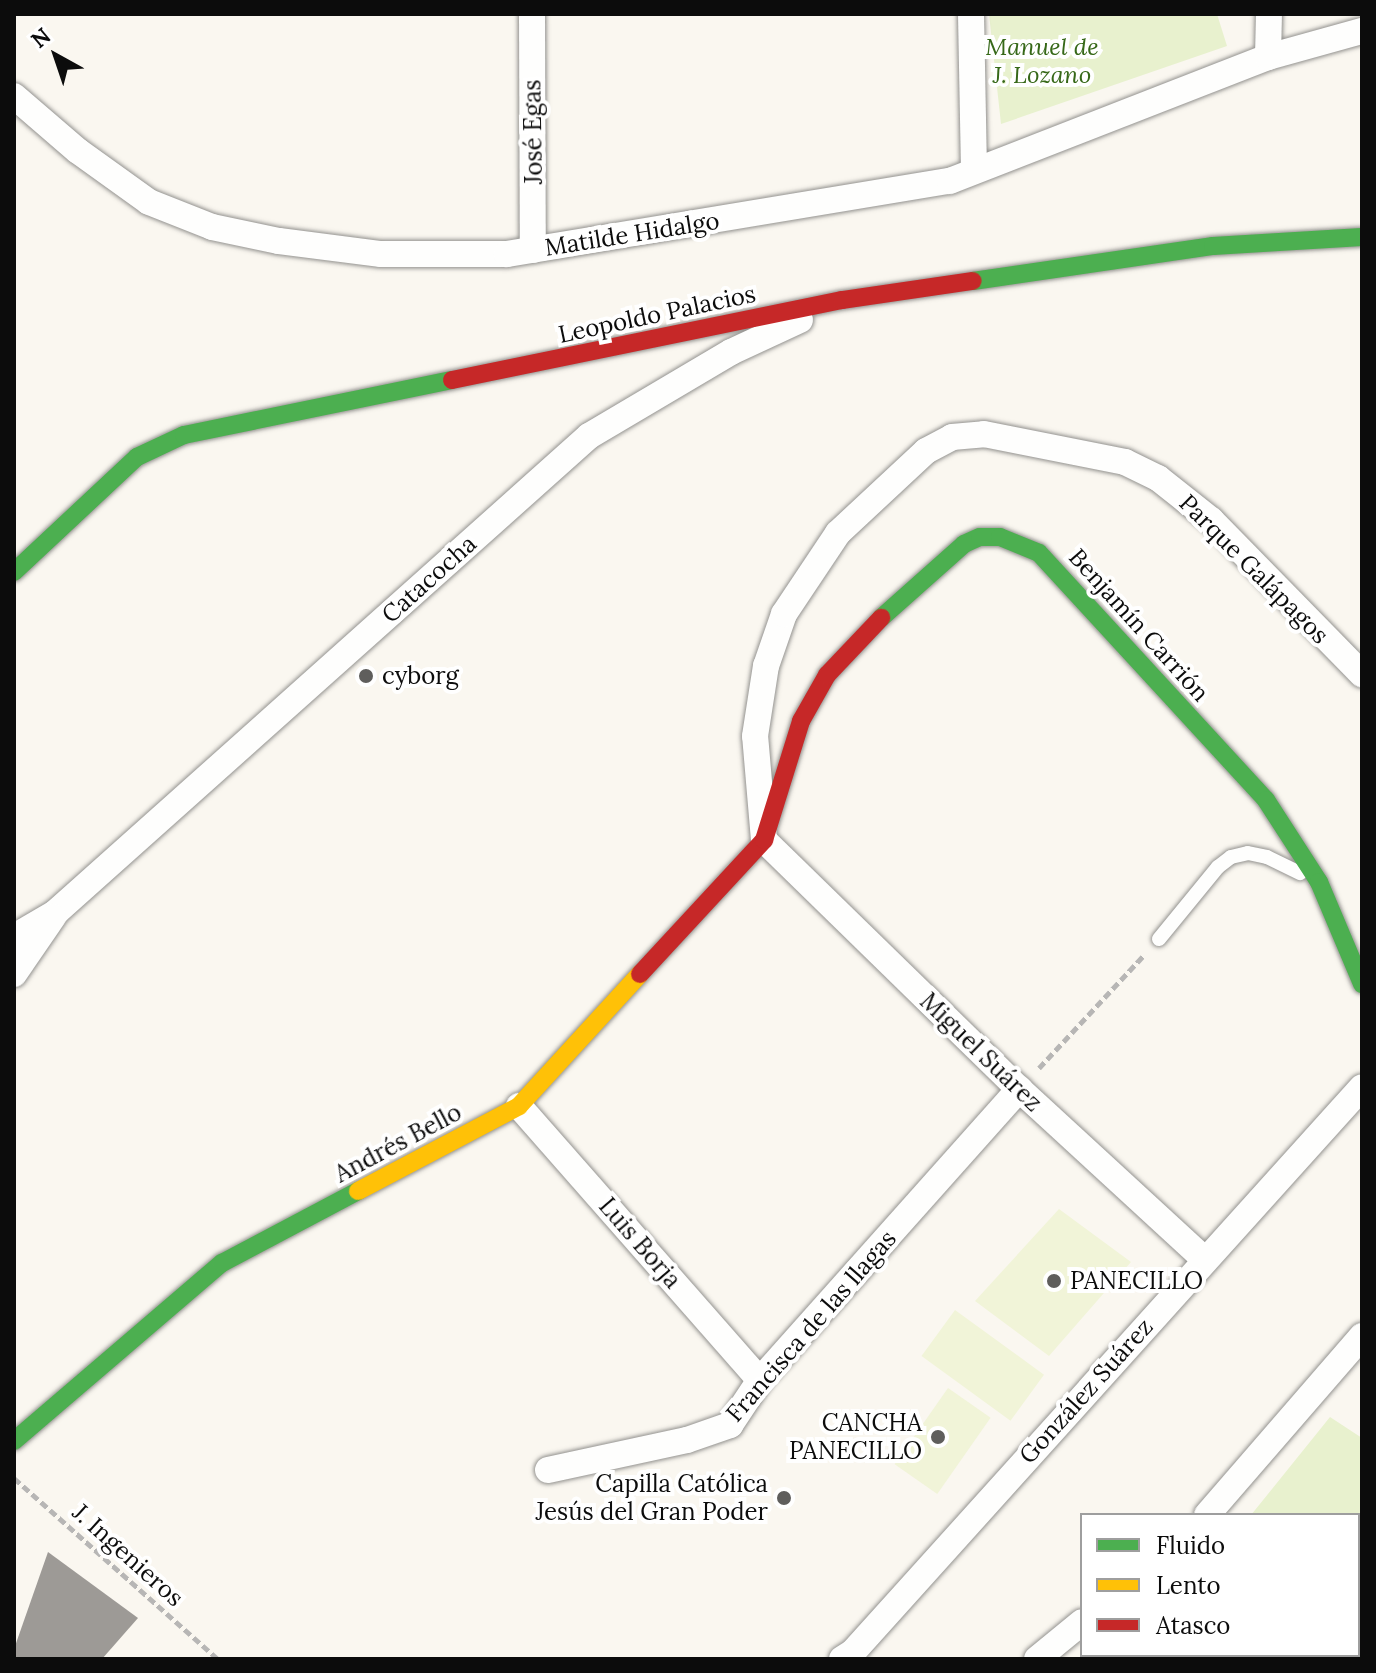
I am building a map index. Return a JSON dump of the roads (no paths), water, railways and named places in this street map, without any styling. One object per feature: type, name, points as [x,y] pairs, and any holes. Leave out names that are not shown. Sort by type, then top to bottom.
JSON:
[{"type":"street","name":"José Egas","points":[[532,14],[533,250]]},
{"type":"street","points":[[971,14],[974,170]]},
{"type":"street","points":[[1268,57],[1269,14]]},
{"type":"street","name":"Matilde Hidalgo","points":[[14,96],[78,151],[149,202],[212,227],[279,241],[381,254],[507,254],[950,181],[1268,57],[1362,31]]},
{"type":"street","name":"Leopoldo Palacios","points":[[14,572],[137,457],[184,435],[842,300],[1213,246],[1362,237]]},
{"type":"street","name":"Catacocha","points":[[14,937],[55,913],[589,436],[731,352],[842,300]]},
{"type":"street","name":"Parque Galápagos","points":[[764,840],[755,736],[766,666],[784,614],[838,533],[926,451],[952,437],[984,434],[1125,462],[1158,478],[1211,520],[1362,674]]},
{"type":"street","name":"Benjamín Carrión","points":[[764,840],[801,721],[827,675],[863,634],[964,544],[980,537],[1000,537],[1039,553],[1054,567],[1266,800],[1319,882],[1362,984]]},
{"type":"street","name":"Miguel Suárez","points":[[764,840],[1019,1089],[1204,1259]]},
{"type":"street","name":"Andrés Bello","points":[[14,1441],[192,1285],[222,1263],[519,1106],[764,840]]},
{"type":"street","name":"Catacocha","points":[[14,974],[55,913]]},
{"type":"street","name":"González Suárez","points":[[853,1657],[1204,1259],[1362,1087]]},
{"type":"street","name":"Francisca de las llagas","points":[[548,1470],[687,1440],[730,1425],[760,1380],[1019,1089]]},
{"type":"street","name":"Luis Borja","points":[[519,1106],[760,1380]]},
{"type":"street","points":[[1209,1513],[1362,1336]]},
{"type":"street","points":[[1037,1659],[1080,1624]]},
{"type":"lane","points":[[1159,939],[1218,867],[1231,857],[1248,853],[1267,857],[1319,882]]},
{"type":"place","name":"cyborg","points":[[366,676]]},
{"type":"place","name":"PANECILLO","points":[[1054,1281]]},
{"type":"place","name":"CANCHA PANECILLO","points":[[938,1437]]},
{"type":"place","name":"Capilla Católica Jesús del Gran Poder","points":[[784,1498]]},
{"type":"park label","name":"Manuel de J. Lozano","points":[[1042,61]]}]
